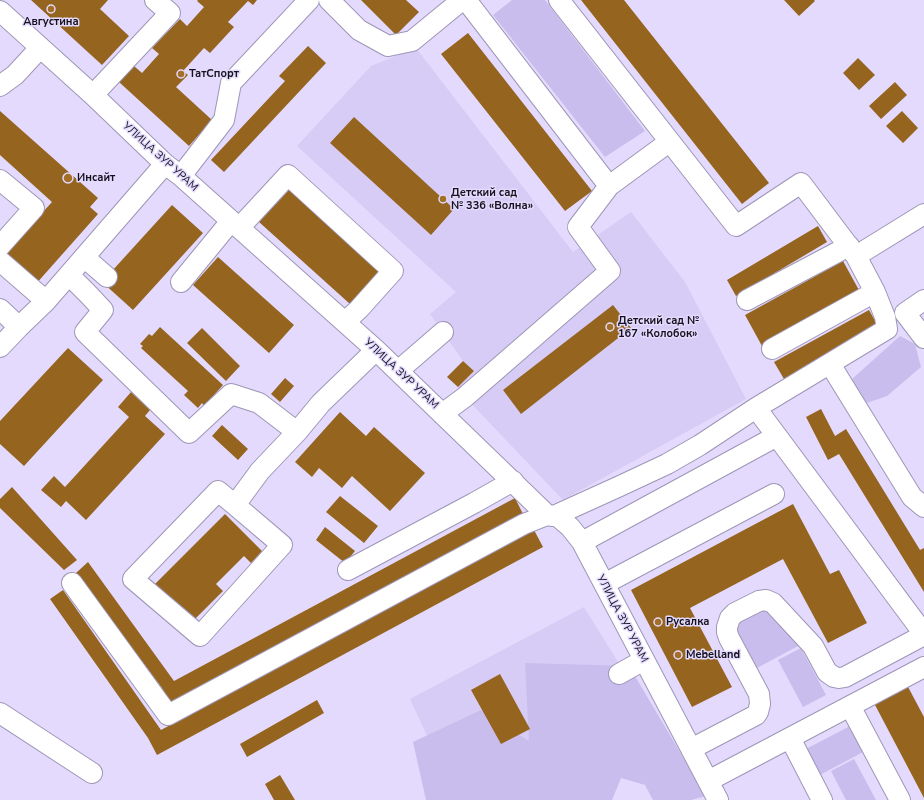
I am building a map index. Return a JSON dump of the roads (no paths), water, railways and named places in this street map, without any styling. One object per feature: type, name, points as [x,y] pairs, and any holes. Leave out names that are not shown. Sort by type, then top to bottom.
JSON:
[{"type":"street","points":[[93,95],[175,6],[155,0]]},
{"type":"street","points":[[181,176],[224,120],[231,83],[309,0]]},
{"type":"street","points":[[329,0],[359,30],[388,46],[412,42],[462,0]]},
{"type":"street","points":[[466,0],[609,186]]},
{"type":"street","points":[[72,583],[168,715],[524,524],[552,515],[626,484],[667,464],[887,329],[885,317],[875,292],[852,251],[801,183],[736,226],[559,0]]},
{"type":"street","name":"УЛИЦА ЗУР УРАМ","points":[[0,11],[93,95],[165,164],[181,176],[376,350],[442,414],[471,451],[513,481],[552,515],[570,527],[582,542],[718,800]]},
{"type":"street","points":[[0,86],[15,75],[40,48]]},
{"type":"street","points":[[442,414],[465,397],[610,271],[578,226],[609,186],[670,142]]},
{"type":"street","points":[[0,347],[19,326],[46,301],[165,164]]},
{"type":"street","points":[[181,282],[235,224],[288,175],[393,271],[359,309],[345,322]]},
{"type":"street","points":[[0,180],[34,208],[0,246]]},
{"type":"street","points":[[747,300],[852,251],[924,214]]},
{"type":"street","points":[[84,257],[107,277]]},
{"type":"street","points":[[0,261],[46,301]]},
{"type":"street","points":[[69,275],[103,310],[85,332],[190,433],[231,394],[259,403],[297,432]]},
{"type":"street","points":[[772,349],[875,292]]},
{"type":"street","points":[[924,300],[905,313],[924,338]]},
{"type":"street","points":[[0,309],[19,326]]},
{"type":"street","points":[[398,371],[443,332]]},
{"type":"street","points":[[235,505],[260,471],[282,456],[297,432],[321,403],[352,379],[376,350]]},
{"type":"street","points":[[830,364],[912,497],[924,507]]},
{"type":"street","points":[[691,749],[756,715],[758,712],[760,699],[729,638],[727,627],[730,618],[735,613],[759,601],[766,600],[773,603],[813,646],[828,672],[834,677],[845,677],[924,635],[756,408]]},
{"type":"street","points":[[582,542],[777,436]]},
{"type":"street","points":[[348,570],[513,481]]},
{"type":"street","points":[[218,491],[235,505],[282,545],[200,636],[133,579],[218,491]]},
{"type":"street","points":[[604,584],[774,494]]},
{"type":"street","points":[[619,674],[644,660]]},
{"type":"street","points":[[708,781],[924,667]]},
{"type":"street","points":[[850,706],[900,800]]},
{"type":"street","points":[[0,713],[92,773]]},
{"type":"street","points":[[790,738],[822,800]]},
{"type":"place","name":"Августина","points":[[51,9]]},
{"type":"place","name":"ТатСпорт","points":[[181,74]]},
{"type":"place","name":"Инсайт","points":[[68,178]]},
{"type":"place","name":"Детский сад № 336 «Волна»","points":[[443,199]]},
{"type":"place","name":"Детский сад № 167 «Колобок»","points":[[610,327]]},
{"type":"place","name":"Русалка","points":[[658,622]]},
{"type":"place","name":"Mebelland","points":[[678,655]]}]
